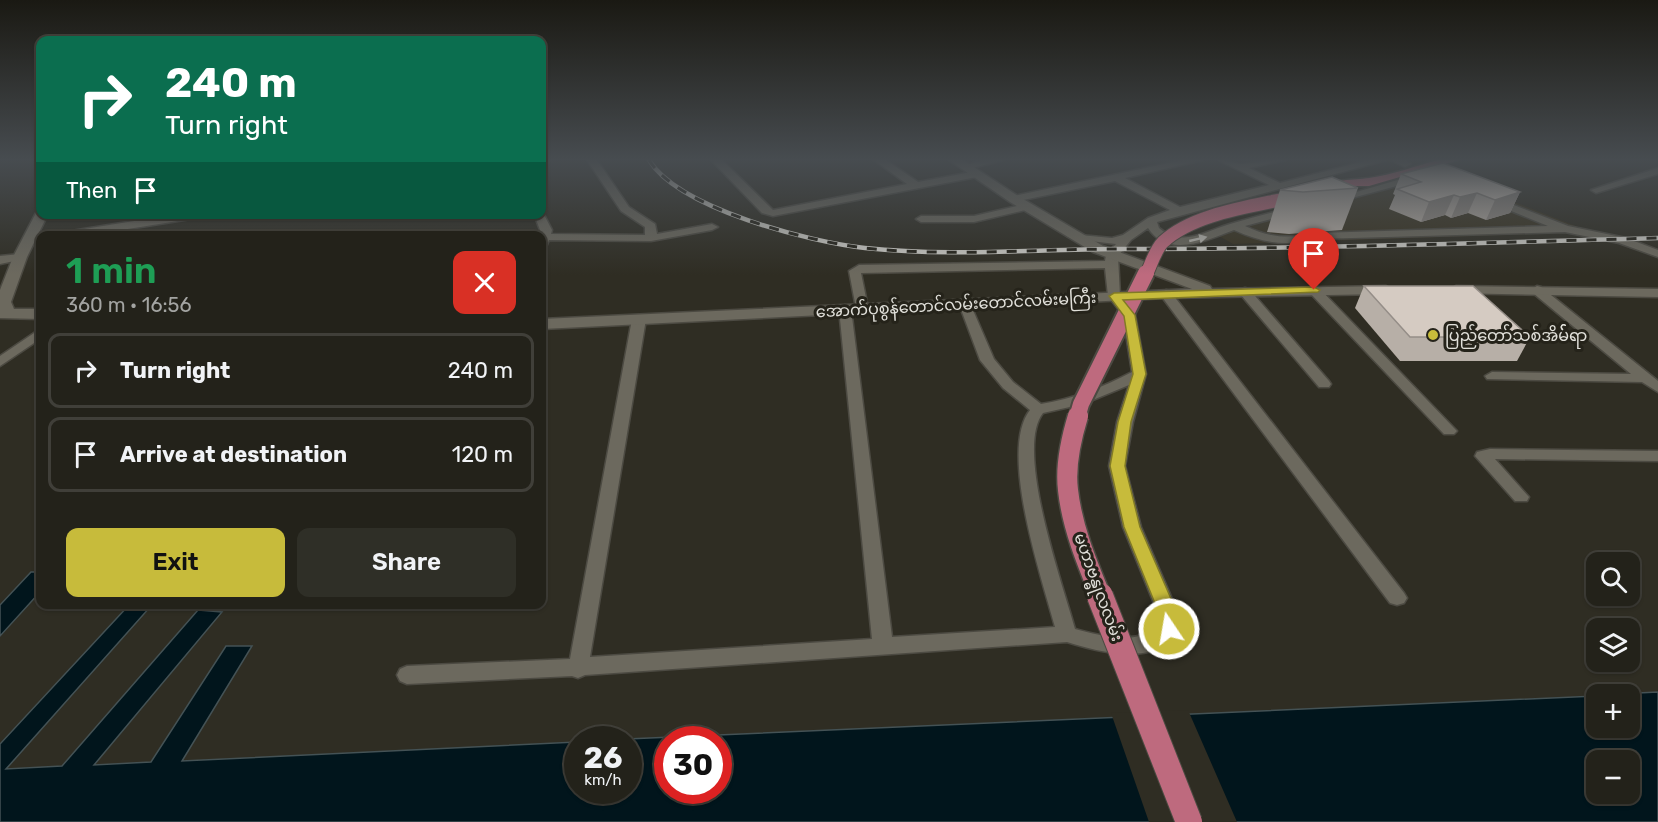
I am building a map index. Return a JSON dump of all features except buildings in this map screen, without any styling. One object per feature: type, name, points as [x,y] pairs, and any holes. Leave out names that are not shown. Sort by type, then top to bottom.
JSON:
[{"type":"main road","name":"မဟာဗန္ဓုလလမ်း","points":[[1189,822],[1083,552],[1068,489],[1071,440],[1081,404],[1161,244],[1173,232],[1195,223],[1310,198]]},
{"type":"street","points":[[618,198],[625,209],[651,226],[651,238]]},
{"type":"street","points":[[754,198],[766,211],[773,213],[847,198]]},
{"type":"street","points":[[1155,198],[1179,211]]},
{"type":"street","points":[[407,675],[578,669],[883,645],[1067,634],[1092,642],[1132,644],[1152,642],[1169,629],[1163,601],[1132,527],[1118,466],[1125,422],[1139,374],[1129,315],[1114,296],[1112,260],[1127,238],[1152,220],[1230,198]]},
{"type":"street","points":[[1324,202],[1336,198]]},
{"type":"street","points":[[1490,198],[1565,229],[1622,240],[1658,254]]},
{"type":"street","points":[[1014,199],[1112,260],[1218,292]]},
{"type":"street","points":[[1152,220],[1153,230],[1159,235],[1190,242],[1204,240],[1300,202]]},
{"type":"street","points":[[921,219],[974,219],[1026,207]]},
{"type":"street","points":[[103,231],[174,223],[187,219]]},
{"type":"street","points":[[1235,226],[1267,241],[1301,240],[1317,236],[1565,229]]},
{"type":"street","points":[[546,241],[651,238],[712,227]]},
{"type":"street","points":[[1073,236],[1112,241],[1127,238]]},
{"type":"street","points":[[35,239],[20,257],[3,302],[4,313],[36,314]]},
{"type":"street","points":[[0,260],[20,257]]},
{"type":"street","points":[[862,308],[855,271],[859,269],[1077,264],[1112,260]]},
{"type":"street","points":[[1314,290],[1449,431]]},
{"type":"street","name":"အောက်ပုစွန်တောင်လမ်းတောင်လမ်းမကြီး","points":[[546,324],[1114,296],[1396,290]]},
{"type":"street","points":[[1442,290],[1658,293]]},
{"type":"street","points":[[1537,290],[1646,372],[1658,388]]},
{"type":"street","points":[[1245,292],[1324,384]]},
{"type":"street","points":[[1166,294],[1397,598]]},
{"type":"street","points":[[965,304],[987,360],[1008,385],[1038,409],[1064,406],[1101,393],[1139,374]]},
{"type":"street","points":[[845,309],[883,645]]},
{"type":"street","points":[[578,669],[639,319]]},
{"type":"street","points":[[0,363],[36,336]]},
{"type":"street","points":[[1492,376],[1646,372]]},
{"type":"street","points":[[1038,409],[1029,422],[1026,455],[1028,485],[1067,634]]},
{"type":"street","points":[[1521,497],[1483,456],[1490,454],[1658,456]]},
{"type":"shaded area","points":[[1348,198],[1505,198],[1591,232],[1233,244],[1219,236],[1233,230]]},
{"type":"water","points":[[31,572],[36,572],[36,596],[0,636],[0,605]]},
{"type":"water","points":[[125,609],[148,609],[6,769],[62,766],[198,610],[222,612],[94,765],[151,762],[226,646],[252,646],[182,761],[564,743],[564,804],[642,804],[642,738],[654,738],[654,804],[732,804],[732,734],[1586,696],[1586,738],[1640,738],[1640,693],[1658,692],[1658,822],[0,822],[0,744]]},
{"type":"pier","points":[[1188,710],[1237,822],[1149,822],[1111,713]]},
{"type":"railway","points":[[697,198],[748,220],[812,239],[841,245],[897,251],[1254,248],[1658,238]]},
{"type":"place","name":"ပြည်တော်သစ်အိမ််ရာ","points":[[1433,335]]},
{"type":"route","points":[[1169,629],[1163,601],[1132,527],[1118,466],[1130,399],[1139,374],[1129,315],[1114,296],[1314,290]]}]
